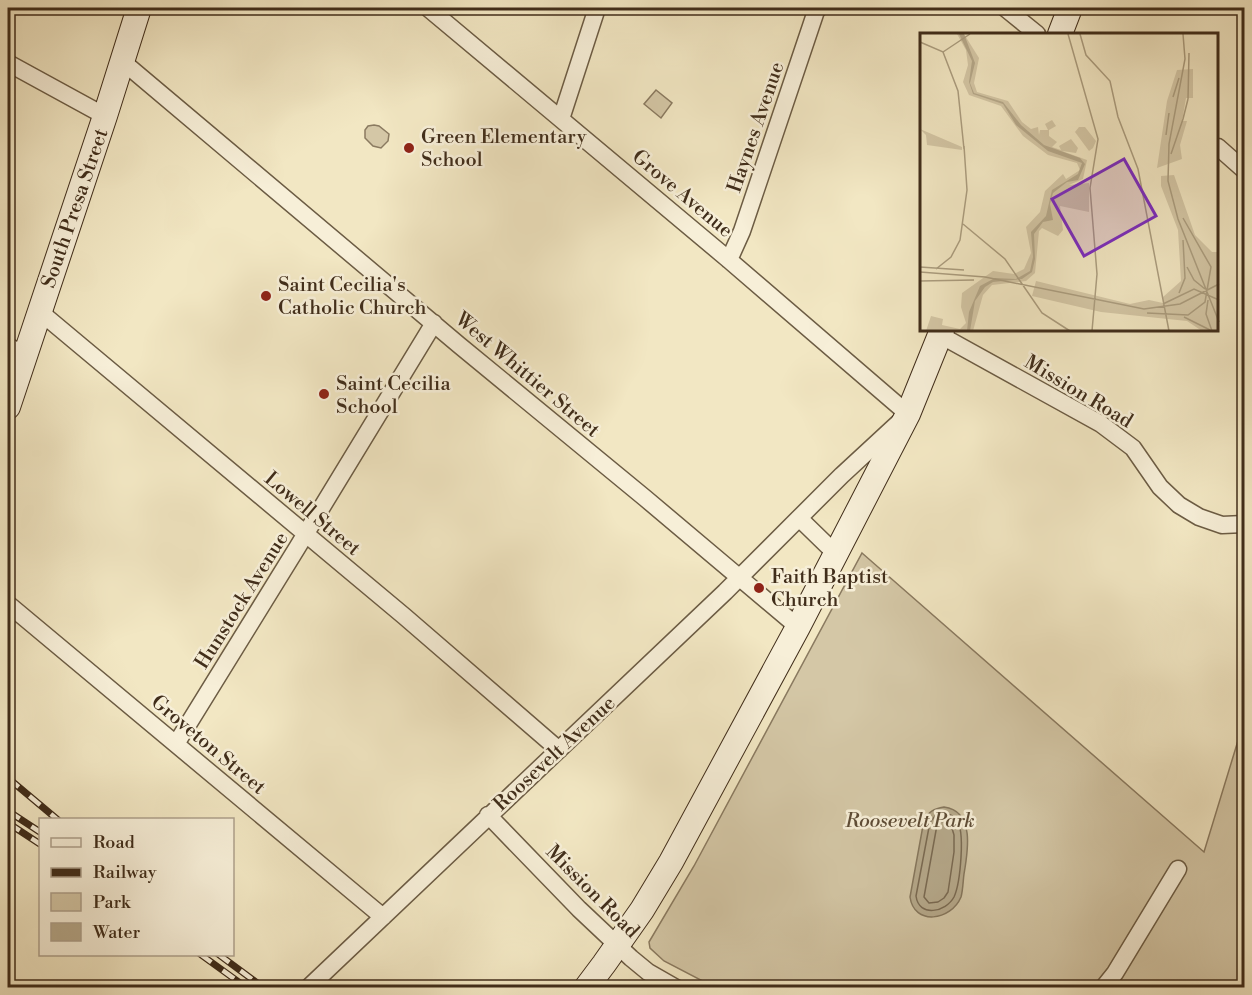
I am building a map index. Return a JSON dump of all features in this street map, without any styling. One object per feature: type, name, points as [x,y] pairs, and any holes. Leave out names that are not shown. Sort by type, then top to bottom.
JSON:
[{"type":"main road","name":"South Presa Street","points":[[8,407],[16,351],[39,311],[139,8]]},
{"type":"main road","points":[[1065,33],[1070,8]]},
{"type":"main road","name":"Roosevelt Avenue","points":[[586,987],[618,946],[668,867],[798,627],[908,414],[941,333]]},
{"type":"street","name":"Grove Avenue","points":[[428,8],[729,260],[908,414]]},
{"type":"street","points":[[561,119],[597,8]]},
{"type":"street","name":"Haynes Avenue","points":[[729,260],[742,231],[816,11],[819,8]]},
{"type":"street","points":[[1005,8],[1036,33]]},
{"type":"street","name":"West Whittier Street","points":[[122,61],[798,627]]},
{"type":"street","points":[[8,63],[105,116]]},
{"type":"street","points":[[1219,148],[1245,170]]},
{"type":"street","name":"Lowell Street","points":[[39,311],[422,631],[559,750]]},
{"type":"street","name":"Hunstock Avenue","points":[[176,744],[434,323]]},
{"type":"street","name":"Mission Road","points":[[941,333],[1101,424],[1133,448],[1160,487],[1179,506],[1199,517],[1222,525],[1245,524]]},
{"type":"street","name":"Roosevelt Avenue","points":[[308,987],[739,579],[842,475],[908,414]]},
{"type":"street","points":[[799,518],[836,554]]},
{"type":"street","name":"Groveton Street","points":[[8,604],[382,917]]},
{"type":"street","name":"Mission Road","points":[[488,815],[618,946],[648,972],[676,987]]},
{"type":"street","points":[[1103,987],[1115,973],[1178,869]]},
{"type":"green space","points":[[656,90],[672,103],[661,118],[644,104]]},
{"type":"green space","points":[[374,125],[389,134],[388,141],[381,148],[373,146],[365,138],[365,130],[368,126]]},
{"type":"green space","name":"Roosevelt Park","points":[[862,553],[1204,852],[1244,721],[1244,987],[714,987],[664,961],[650,948],[649,942],[694,866]]},
{"type":"water","points":[[944,807],[954,810],[961,816],[967,833],[968,844],[961,897],[956,905],[942,915],[925,916],[918,913],[910,897],[924,820],[932,811]]},
{"type":"railway","points":[[8,778],[56,818]]},
{"type":"railway","points":[[8,811],[39,831]]},
{"type":"railway","points":[[8,823],[39,843]]},
{"type":"railway","points":[[203,956],[247,988]]},
{"type":"railway","points":[[221,956],[264,988]]},
{"type":"place","name":"Green Elementary School","points":[[409,148]]},
{"type":"place","name":"Saint Cecilia's Catholic Church","points":[[266,296]]},
{"type":"place","name":"Saint Cecilia School","points":[[324,394]]},
{"type":"place","name":"Faith Baptist Church","points":[[759,588]]}]
